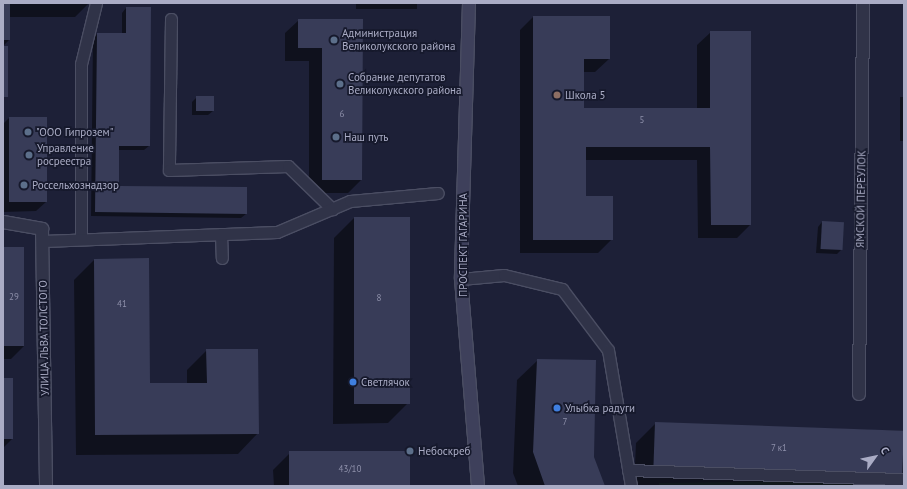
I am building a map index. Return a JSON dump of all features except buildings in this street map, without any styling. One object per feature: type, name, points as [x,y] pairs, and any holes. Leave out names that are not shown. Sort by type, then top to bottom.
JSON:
[{"type":"main road","name":"ПРОСПЕКТ ГАГАРИНА","points":[[469,3],[461,279],[478,486]]},
{"type":"street","name":"ЯМСКОЙ ПЕРЕУЛОК","points":[[859,394],[863,3]]},
{"type":"street","points":[[3,222],[42,229],[43,241]]},
{"type":"street","name":"УЛИЦА ЛЬВА ТОЛСТОГО","points":[[43,241],[46,486]]},
{"type":"lane","points":[[81,239],[81,64],[96,3]]},
{"type":"lane","points":[[172,19],[169,170],[288,166],[332,209]]},
{"type":"lane","points":[[43,241],[277,232],[350,202],[438,193]]},
{"type":"lane","points":[[221,234],[222,258]]},
{"type":"lane","points":[[461,279],[504,275],[562,289],[608,350],[631,486]]},
{"type":"lane","points":[[628,470],[904,480]]},
{"type":"shaded area","points":[[904,480],[904,486],[659,486],[659,483]]},
{"type":"place","name":"Администрация Великолукского района","points":[[334,40]]},
{"type":"place","name":"Собрание депутатов Великолукского района","points":[[340,84]]},
{"type":"place","name":"Школа 5","points":[[557,95]]},
{"type":"place","name":"\"ООО Гипрозем\"","points":[[28,132]]},
{"type":"place","name":"Наш путь","points":[[336,137]]},
{"type":"place","name":"Управление росреестра","points":[[29,155]]},
{"type":"place","name":"Россельхознадзор","points":[[24,185]]},
{"type":"place","name":"Светлячок","points":[[353,382]]},
{"type":"place","name":"Улыбка радуги","points":[[557,408]]},
{"type":"place","name":"Небоскреб","points":[[410,451]]}]
